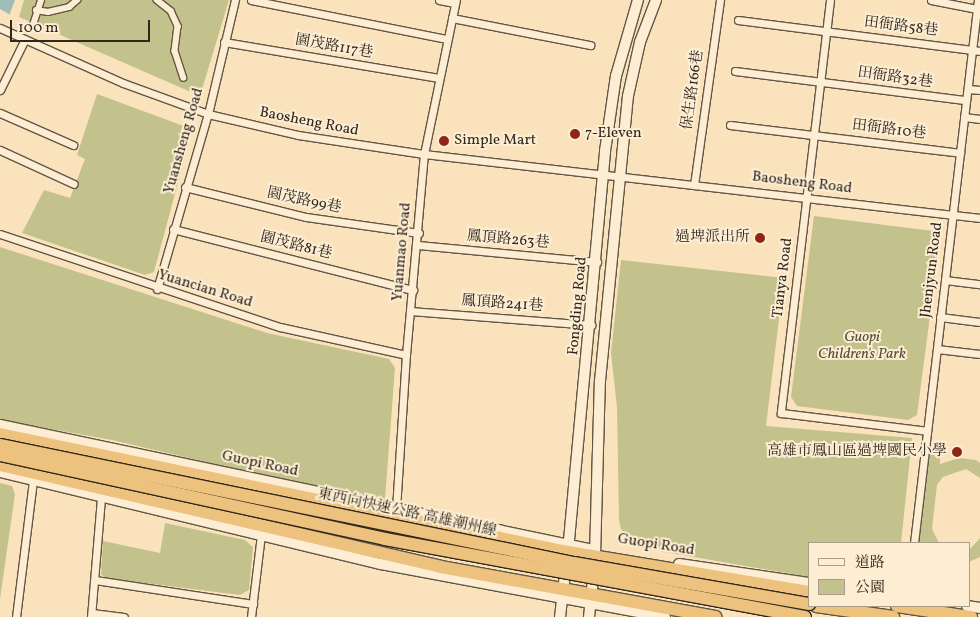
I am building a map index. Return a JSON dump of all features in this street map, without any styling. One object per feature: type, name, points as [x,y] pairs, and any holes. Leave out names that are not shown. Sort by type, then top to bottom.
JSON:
[{"type":"highway","points":[[0,434],[671,571],[808,592]]},
{"type":"highway","name":"東西向快速公路 高雄潮州線","points":[[0,445],[574,563],[808,604]]},
{"type":"highway","name":"東西向快速公路 高雄潮州線","points":[[0,455],[385,539],[805,617]]},
{"type":"highway","points":[[0,465],[563,596],[663,613],[715,617]]},
{"type":"highway","points":[[823,607],[893,617]]},
{"type":"highway","points":[[904,607],[970,617]]},
{"type":"main road","name":"Fongding Road","points":[[560,617],[592,325],[603,174],[616,76],[638,0]]},
{"type":"main road","name":"Fongding Road","points":[[589,617],[595,554],[600,381],[628,96],[640,42],[656,0]]},
{"type":"main road","name":"Guopi Road","points":[[0,425],[396,509],[568,549]]},
{"type":"main road","points":[[0,472],[101,498],[261,534],[381,564],[563,596]]},
{"type":"main road","name":"Guopi Road","points":[[595,554],[808,583]]},
{"type":"street","points":[[32,25],[41,0]]},
{"type":"street","points":[[36,10],[48,12],[69,7],[77,0]]},
{"type":"street","points":[[157,0],[170,11],[178,26],[175,51],[184,78]]},
{"type":"street","name":"Yuansheng Road","points":[[157,289],[185,187],[208,114],[235,0]]},
{"type":"street","points":[[251,0],[447,39]]},
{"type":"street","points":[[439,0],[455,1]]},
{"type":"street","name":"保生路166巷","points":[[694,184],[720,0]]},
{"type":"street","name":"Tianya Road","points":[[830,0],[781,413],[927,431]]},
{"type":"street","points":[[931,0],[977,9]]},
{"type":"street","name":"Jhenjyun Road","points":[[914,542],[966,100],[976,50],[978,0]]},
{"type":"street","name":"Yuanmao Road","points":[[396,509],[406,355],[418,245],[424,154],[455,1]]},
{"type":"street","points":[[452,18],[590,45]]},
{"type":"street","name":"田衙路58巷","points":[[738,20],[976,50]]},
{"type":"street","name":"Baosheng Road","points":[[0,28],[24,41],[123,83],[208,114],[322,140],[424,154],[980,218]]},
{"type":"street","points":[[0,90],[24,41]]},
{"type":"street","name":"園茂路117巷","points":[[224,42],[439,78]]},
{"type":"street","name":"田衙路32巷","points":[[734,72],[966,100]]},
{"type":"street","points":[[968,89],[980,90]]},
{"type":"street","points":[[0,113],[73,145]]},
{"type":"street","points":[[964,117],[980,119]]},
{"type":"street","name":"田衙路10巷","points":[[730,125],[814,134],[960,154]]},
{"type":"street","points":[[0,150],[74,184]]},
{"type":"street","name":"園茂路99巷","points":[[185,187],[306,216],[419,233]]},
{"type":"street","name":"園茂路81巷","points":[[173,229],[413,290]]},
{"type":"street","name":"Yuancian Road","points":[[0,234],[157,289],[280,327],[406,355]]},
{"type":"street","name":"鳳頂路263巷","points":[[418,245],[596,262]]},
{"type":"street","points":[[945,280],[980,284]]},
{"type":"street","name":"鳳頂路241巷","points":[[410,311],[592,325]]},
{"type":"street","points":[[940,317],[980,322]]},
{"type":"street","points":[[937,349],[980,354]]},
{"type":"street","points":[[16,617],[33,481]]},
{"type":"street","points":[[101,498],[91,615],[124,617]]},
{"type":"street","points":[[251,617],[261,534]]},
{"type":"street","points":[[95,580],[253,604]]},
{"type":"green space","points":[[24,0],[229,0],[200,96],[19,17]]},
{"type":"green space","points":[[97,94],[189,128],[191,134],[154,272],[145,275],[22,233],[44,190],[70,198],[85,159],[77,155]]},
{"type":"green space","name":"Guopi Children's Park","points":[[814,216],[941,232],[917,415],[908,420],[797,406],[791,397]]},
{"type":"green space","points":[[0,247],[267,333],[389,359],[395,368],[385,499],[377,502],[112,440],[0,420]]},
{"type":"green space","points":[[621,260],[784,278],[766,426],[912,438],[901,542],[808,542],[808,577],[636,547],[621,529],[619,520],[617,407],[611,353]]},
{"type":"green space","points":[[929,454],[940,455],[940,464],[959,458],[976,460],[980,463],[980,478],[966,469],[943,477],[937,485],[932,529],[938,542],[919,542]]},
{"type":"green space","points":[[0,483],[12,486],[15,494],[0,599]]},
{"type":"green space","points":[[165,523],[245,540],[253,547],[249,590],[240,595],[105,578],[101,574],[103,541],[160,553]]},
{"type":"green space","points":[[980,538],[980,557],[970,562],[970,549]]},
{"type":"water","points":[[0,0],[15,0],[0,40]]},
{"type":"pier","points":[[0,9],[12,16],[0,43]]},
{"type":"place","name":"7-Eleven","points":[[575,134]]},
{"type":"place","name":"Simple Mart","points":[[444,141]]},
{"type":"place","name":"過埤派出所","points":[[760,238]]},
{"type":"place","name":"高雄市鳳山區過埤國民小學","points":[[957,452]]}]
